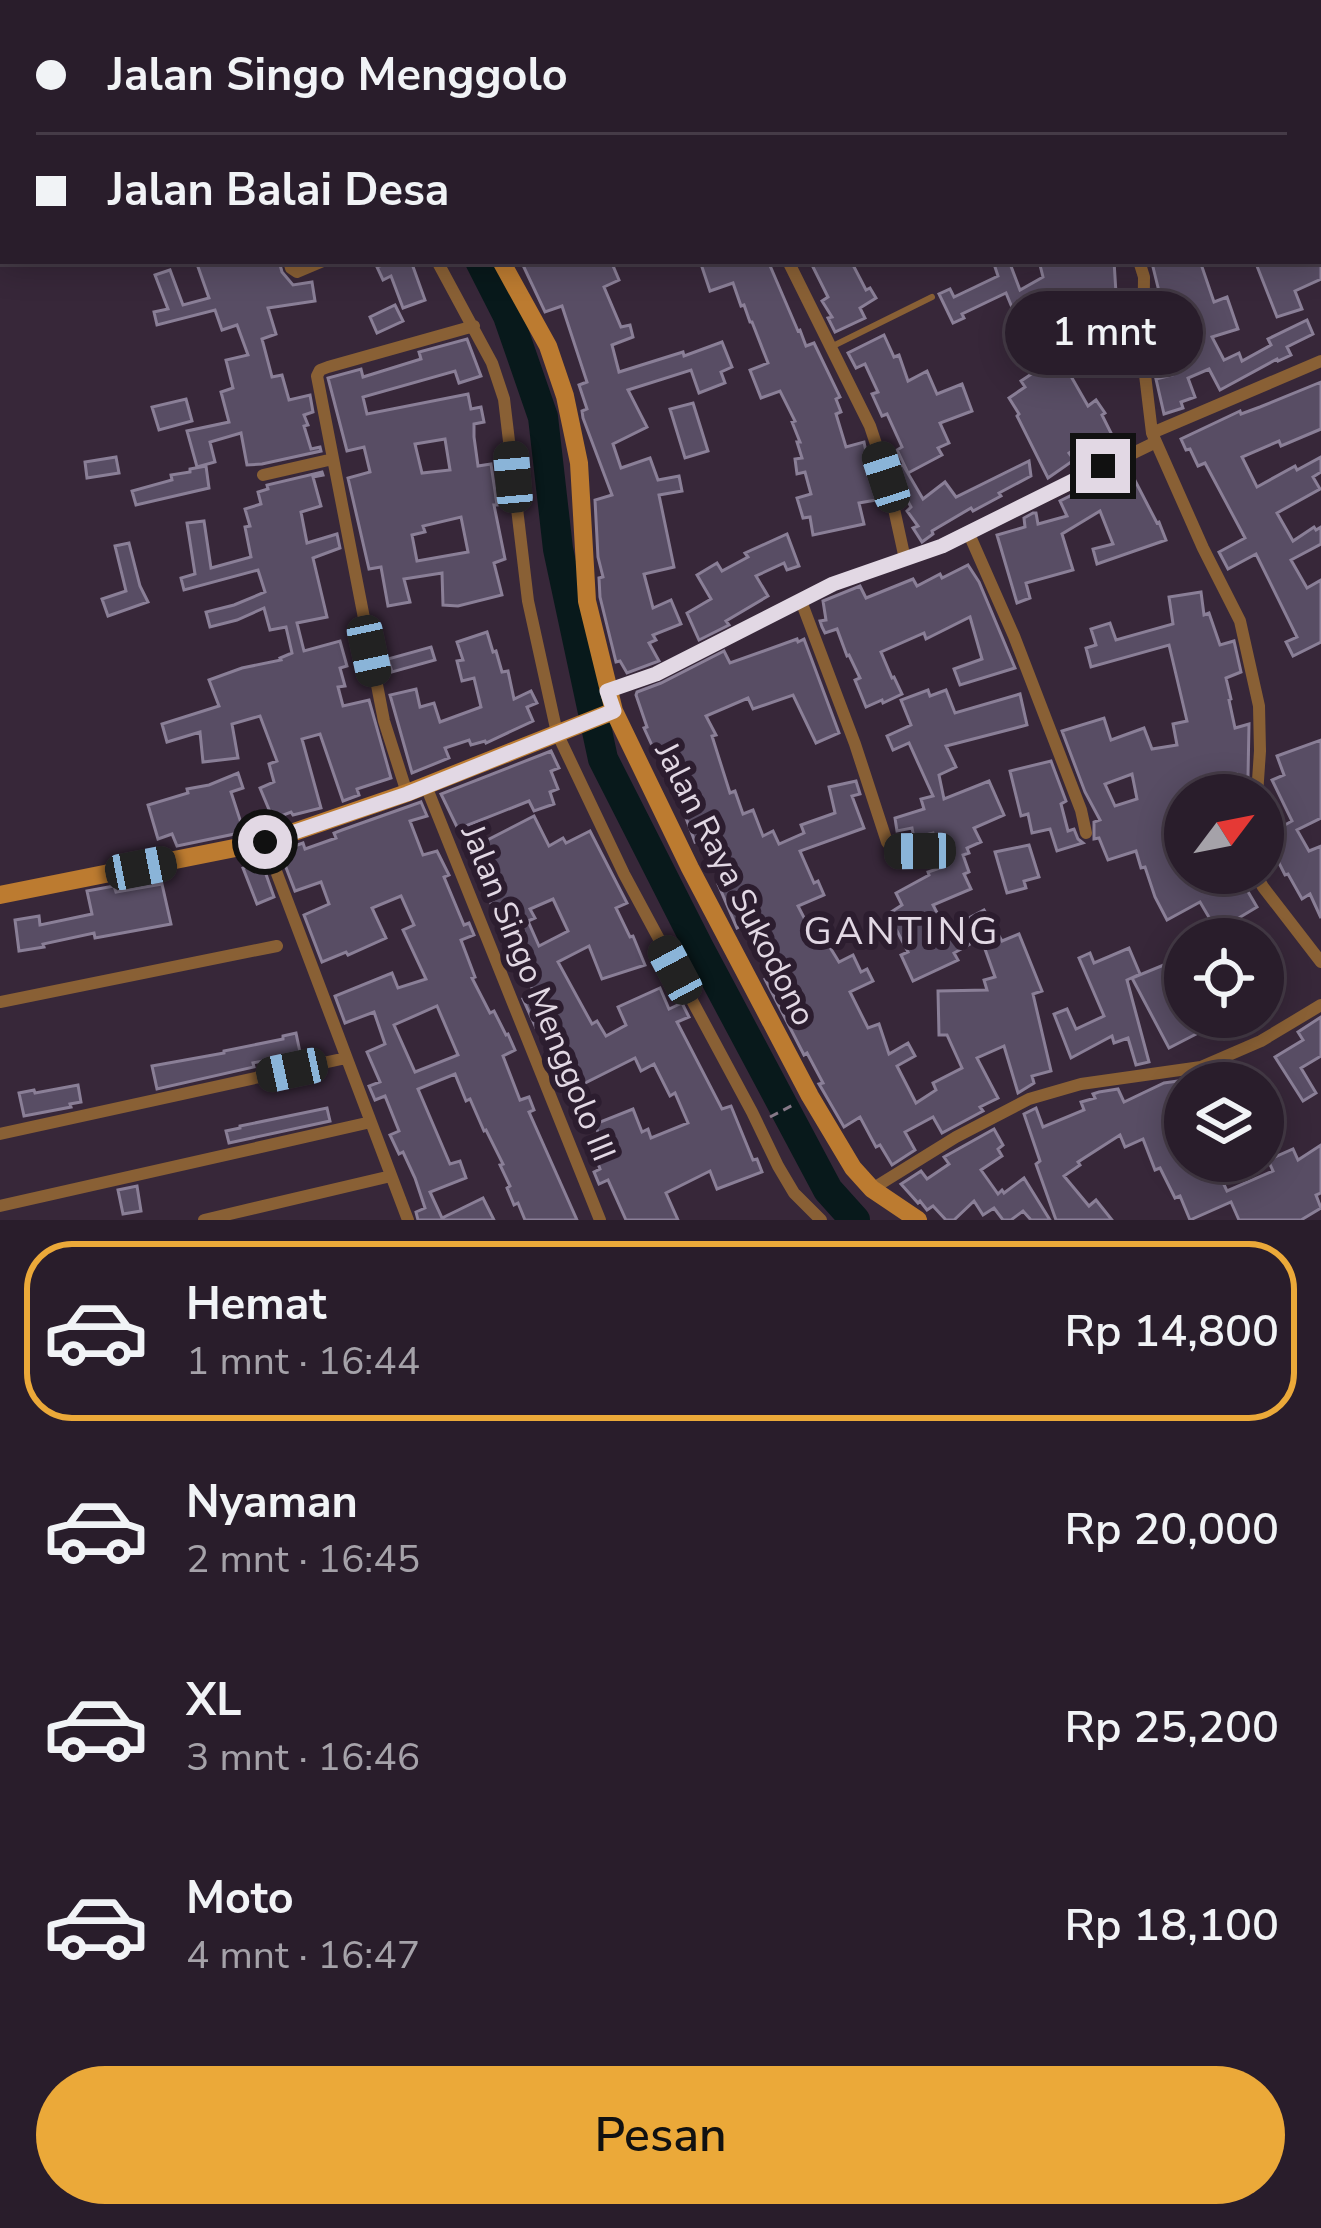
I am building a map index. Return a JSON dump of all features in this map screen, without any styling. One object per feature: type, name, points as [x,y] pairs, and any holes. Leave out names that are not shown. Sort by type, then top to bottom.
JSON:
[{"type":"main road","name":"Jalan Raya Sukodono","points":[[503,264],[548,346],[565,396],[578,463],[586,601],[611,712],[810,1096],[872,1189],[918,1220]]},
{"type":"main road","points":[[0,895],[265,842],[416,790],[611,712]]},
{"type":"street","points":[[290,264],[297,272],[316,264]]},
{"type":"street","points":[[439,264],[492,363],[503,399],[527,601],[562,731],[624,874],[778,1166],[794,1192],[821,1220]]},
{"type":"street","points":[[789,264],[870,426],[905,559]]},
{"type":"street","points":[[1140,264],[1144,278],[1143,358],[1153,438],[1240,621],[1259,706],[1258,774]]},
{"type":"street","name":"Jalan Singo Menggolo III","points":[[474,326],[320,370],[317,376],[384,721],[600,1220]]},
{"type":"street","points":[[607,691],[656,674],[833,584],[969,534],[1153,438],[1321,362]]},
{"type":"street","points":[[263,475],[333,459]]},
{"type":"street","points":[[969,534],[1014,636],[1081,810],[1085,833]]},
{"type":"street","points":[[801,601],[887,842],[896,851],[920,851]]},
{"type":"street","points":[[265,842],[408,1220]]},
{"type":"street","points":[[1268,894],[1321,962]]},
{"type":"street","points":[[0,1002],[277,946]]},
{"type":"street","points":[[872,1189],[956,1136],[1029,1099],[1081,1084],[1201,1067],[1261,1041],[1321,1005]]},
{"type":"street","points":[[0,1134],[346,1058]]},
{"type":"street","points":[[0,1206],[370,1122]]},
{"type":"street","points":[[204,1220],[391,1176]]},
{"type":"lane","points":[[830,348],[932,298]]},
{"type":"path","points":[[765,1120],[803,1100]]},
{"type":"building","points":[[197,264],[280,264],[293,285],[312,282],[315,301],[268,308],[276,334],[262,339],[272,377],[282,375],[289,400],[310,395],[313,412],[304,415],[308,425],[304,426],[311,449],[320,447],[321,451],[247,465],[241,433],[210,442],[215,462],[197,467],[187,431],[229,422],[221,392],[233,388],[226,360],[248,355],[237,325],[222,330],[215,310],[157,325],[154,312],[168,309],[155,275],[170,270],[183,305],[209,298]]},
{"type":"building","points":[[412,264],[425,300],[403,308],[391,276],[383,280],[377,267]]},
{"type":"building","points":[[522,264],[612,264],[619,280],[604,287],[621,327],[630,325],[633,337],[612,345],[619,372],[722,342],[732,367],[721,372],[725,383],[699,393],[691,370],[628,390],[647,427],[613,444],[621,468],[650,458],[658,480],[679,476],[682,491],[659,495],[674,567],[644,574],[653,608],[671,600],[681,624],[653,635],[656,640],[649,643],[659,661],[627,673],[616,662],[600,597],[599,578],[603,577],[595,500],[612,495],[583,418],[582,411],[587,409],[579,385],[587,382],[562,306],[545,312]]},
{"type":"building","points":[[701,264],[769,264],[798,331],[806,346],[814,343],[840,397],[836,399],[841,412],[836,414],[846,447],[864,442],[876,500],[859,503],[864,524],[813,535],[810,517],[803,518],[797,498],[811,494],[805,472],[797,474],[795,459],[802,458],[795,421],[780,391],[761,398],[750,370],[768,363],[733,283],[710,291]]},
{"type":"building","points":[[812,264],[853,264],[866,290],[870,288],[876,298],[860,308],[865,318],[835,332],[822,301],[828,297]]},
{"type":"building","points":[[994,264],[1010,264],[1020,290],[1043,277],[1040,264],[1114,264],[1120,336],[1091,342],[1096,365],[1068,371],[1088,406],[1096,400],[1105,413],[1119,449],[1105,455],[1094,435],[1069,453],[1074,460],[1048,478],[1009,398],[1025,387],[1021,381],[1071,353],[1068,327],[1026,341],[1006,293],[953,323],[939,294],[950,289],[954,297],[998,276]]},
{"type":"building","points":[[1152,264],[1201,264],[1214,302],[1227,297],[1238,329],[1212,337],[1224,360],[1239,353],[1242,361],[1271,345],[1268,339],[1307,320],[1313,334],[1287,347],[1291,355],[1220,390],[1209,369],[1188,378],[1195,397],[1181,402],[1183,408],[1164,414],[1156,379],[1172,375],[1165,362],[1169,360],[1162,334],[1169,332]]},
{"type":"building","points":[[1256,264],[1321,264],[1321,279],[1295,291],[1302,309],[1277,317]]},
{"type":"building","points":[[395,305],[403,321],[377,333],[370,317]]},
{"type":"building","points":[[884,335],[894,357],[899,355],[908,381],[927,371],[937,394],[962,384],[972,411],[940,423],[949,443],[938,448],[942,455],[908,473],[887,414],[882,416],[872,394],[878,392],[865,364],[856,368],[848,353]]},
{"type":"building","points":[[467,339],[481,376],[459,383],[455,371],[363,397],[367,414],[468,394],[471,409],[481,407],[484,422],[474,424],[474,437],[478,466],[491,464],[505,559],[494,563],[502,595],[458,606],[443,605],[442,573],[404,579],[410,602],[388,606],[381,567],[369,569],[348,478],[370,472],[364,447],[347,451],[328,378],[361,369],[363,377],[421,359],[419,352]],"holes":[[[445,439],[450,470],[422,473],[415,444]],[[461,517],[468,552],[417,561],[412,535],[425,532],[423,526]]]},
{"type":"building","points":[[1321,382],[1321,429],[1242,457],[1257,487],[1321,457],[1321,472],[1313,477],[1320,489],[1277,513],[1293,541],[1321,527],[1321,544],[1291,560],[1307,588],[1321,580],[1321,642],[1293,656],[1286,642],[1297,637],[1256,554],[1228,569],[1219,552],[1245,538],[1205,463],[1198,466],[1181,439],[1240,411]]},
{"type":"building","points":[[186,399],[192,421],[159,430],[152,407]]},
{"type":"building","points":[[693,403],[708,451],[685,458],[670,409]]},
{"type":"building","points":[[116,457],[119,473],[87,478],[85,462]]},
{"type":"building","points":[[1029,461],[1031,476],[932,531],[922,542],[895,469],[903,465],[923,499],[945,482],[956,497]]},
{"type":"building","points":[[206,466],[209,488],[136,505],[132,491]]},
{"type":"building","points":[[1128,467],[1166,540],[1097,564],[1093,549],[1113,544],[1100,511],[1062,534],[1073,570],[1026,583],[1030,598],[1017,603],[997,535],[1025,527],[1024,518],[1033,513],[1038,524],[1067,516],[1060,501]]},
{"type":"building","points":[[322,472],[313,477],[321,506],[301,512],[307,543],[337,534],[340,548],[313,558],[327,617],[297,623],[304,651],[340,641],[347,666],[340,668],[345,686],[338,687],[343,706],[369,700],[391,778],[357,789],[359,795],[343,801],[320,734],[302,739],[321,808],[273,819],[260,788],[274,782],[269,764],[277,761],[260,716],[232,724],[238,758],[203,762],[200,732],[167,742],[162,724],[219,706],[209,680],[292,653],[286,627],[270,630],[264,608],[210,627],[206,612],[265,592],[258,570],[184,590],[181,578],[195,574],[187,523],[204,521],[211,568],[251,557],[245,509],[261,504],[258,492],[268,489],[267,485]]},
{"type":"building","points":[[787,534],[799,566],[787,570],[784,563],[756,576],[768,596],[699,640],[687,613],[711,599],[697,575],[717,563],[722,571],[748,557],[745,553]]},
{"type":"building","points":[[129,543],[148,602],[108,616],[102,599],[126,591],[115,546]]},
{"type":"building","points":[[968,565],[1015,668],[960,685],[954,669],[982,659],[970,617],[926,639],[924,633],[881,652],[902,694],[866,707],[855,680],[860,678],[837,629],[825,633],[822,627],[820,621],[826,620],[823,601],[860,586],[866,598],[913,579],[917,586]]},
{"type":"building","points":[[1201,592],[1204,615],[1209,613],[1220,645],[1234,641],[1241,672],[1226,678],[1235,728],[1249,724],[1248,774],[1164,774],[1164,894],[1249,894],[1257,907],[1239,918],[1209,918],[1200,902],[1166,918],[1136,851],[1108,860],[1099,838],[1094,839],[1094,822],[1100,820],[1062,731],[1104,718],[1111,740],[1144,728],[1152,749],[1177,745],[1173,724],[1187,721],[1169,645],[1091,667],[1086,648],[1096,645],[1091,629],[1110,623],[1116,640],[1173,624],[1169,597]],"holes":[[[1132,774],[1137,799],[1115,806],[1105,784]]]},
{"type":"building","points":[[487,632],[502,672],[508,671],[514,699],[531,691],[537,703],[527,707],[533,721],[486,743],[471,745],[469,740],[445,748],[449,758],[412,773],[390,695],[416,689],[420,707],[434,703],[440,722],[481,707],[474,678],[462,681],[457,661],[463,660],[457,642]]},
{"type":"building","points":[[804,639],[839,733],[816,743],[793,695],[753,709],[748,698],[706,716],[716,735],[712,736],[730,793],[735,791],[743,814],[753,810],[763,836],[773,831],[779,844],[804,833],[801,825],[835,813],[829,787],[856,781],[860,794],[852,796],[864,828],[800,851],[824,895],[798,906],[813,935],[820,931],[839,962],[853,955],[861,972],[867,969],[873,981],[850,992],[868,1028],[879,1024],[889,1054],[908,1043],[915,1056],[897,1066],[916,1103],[936,1090],[933,1083],[962,1068],[947,1035],[939,1035],[938,991],[987,990],[984,980],[995,977],[981,938],[954,953],[958,960],[913,981],[901,955],[908,952],[888,914],[902,905],[896,893],[943,867],[933,833],[914,838],[912,828],[897,831],[895,818],[924,809],[921,799],[933,796],[909,743],[893,750],[887,736],[911,725],[901,700],[928,690],[930,696],[946,690],[955,713],[1020,694],[1027,725],[946,746],[956,767],[939,775],[944,799],[989,781],[1004,815],[974,828],[981,842],[963,855],[971,889],[933,905],[946,930],[984,910],[1002,941],[1019,934],[1042,991],[1033,994],[1051,1071],[1032,1076],[1034,1083],[1018,1093],[1004,1046],[977,1058],[998,1098],[942,1133],[933,1117],[905,1132],[915,1150],[892,1165],[860,1117],[844,1127],[819,1084],[823,1083],[765,979],[774,974],[759,947],[767,943],[756,919],[737,928],[718,884],[729,880],[712,835],[695,842],[678,780],[674,782],[661,748],[655,752],[636,695],[724,651],[730,663]]},
{"type":"building","points":[[431,647],[435,660],[392,672],[388,659]]},
{"type":"building","points":[[1321,740],[1321,818],[1297,830],[1309,851],[1321,846],[1321,918],[1310,894],[1302,899],[1284,873],[1284,826],[1292,821],[1284,805],[1284,774],[1277,756]]},
{"type":"building","points":[[551,751],[559,768],[551,771],[558,789],[550,792],[554,804],[534,811],[529,801],[458,829],[441,794]]},
{"type":"building","points":[[1051,761],[1066,801],[1061,804],[1068,831],[1074,829],[1083,843],[1057,851],[1050,829],[1032,833],[1028,814],[1021,816],[1010,771]]},
{"type":"building","points":[[238,773],[243,788],[231,792],[244,832],[177,846],[172,834],[158,839],[148,805]]},
{"type":"building","points":[[421,802],[427,816],[410,821],[423,855],[437,851],[449,875],[444,877],[464,925],[469,923],[474,935],[461,940],[472,978],[515,1050],[503,1056],[520,1100],[529,1097],[534,1110],[529,1112],[577,1220],[525,1220],[507,1188],[503,1164],[455,1074],[418,1089],[450,1164],[460,1161],[466,1178],[430,1192],[442,1218],[483,1198],[494,1220],[418,1220],[416,1212],[425,1208],[403,1152],[399,1154],[390,1135],[399,1131],[385,1096],[375,1100],[369,1086],[380,1082],[367,1052],[385,1044],[374,1012],[345,1023],[335,996],[392,973],[398,988],[426,979],[403,930],[414,925],[401,896],[372,908],[386,938],[322,962],[304,915],[329,904],[321,882],[295,891],[280,851],[303,843],[305,849],[336,838],[334,833]],"holes":[[[437,1006],[458,1055],[415,1072],[394,1025]]]},
{"type":"building","points":[[534,816],[549,846],[590,831],[627,903],[616,908],[645,965],[602,979],[589,946],[558,962],[592,1024],[597,1021],[606,1036],[626,1025],[618,1007],[660,988],[669,1009],[682,1003],[689,1017],[677,1022],[722,1109],[731,1106],[762,1172],[717,1189],[710,1171],[666,1193],[678,1220],[626,1220],[608,1180],[599,1184],[594,1172],[600,1169],[593,1150],[603,1146],[595,1124],[633,1109],[642,1132],[648,1129],[651,1138],[688,1123],[675,1093],[670,1096],[654,1064],[641,1071],[635,1058],[585,1083],[582,1078],[559,1087],[547,1052],[558,1048],[545,1024],[536,1028],[523,999],[535,995],[490,901],[498,898],[472,848]],"holes":[[[553,899],[568,931],[539,946],[528,921],[535,918],[530,909]]]},
{"type":"building","points":[[1029,845],[1039,877],[1024,881],[1026,888],[1007,893],[995,852]]},
{"type":"building","points":[[258,862],[274,897],[257,904],[243,868]]},
{"type":"building","points":[[162,884],[171,924],[95,938],[94,933],[19,951],[15,920],[39,916],[40,925],[92,914],[87,891],[114,886],[116,892]]},
{"type":"building","points":[[1129,948],[1140,974],[1127,980],[1149,1062],[1136,1065],[1128,1038],[1114,1043],[1112,1036],[1071,1058],[1054,1014],[1067,1009],[1076,1029],[1104,1016],[1079,958],[1090,953],[1094,963]]},
{"type":"building","points":[[1164,965],[1164,1038],[1188,1038],[1169,1048],[1132,978]]},
{"type":"building","points":[[1321,1017],[1321,1056],[1301,1068],[1316,1093],[1303,1101],[1284,1071],[1284,1062],[1275,1057],[1303,1040],[1298,1032]]},
{"type":"building","points":[[296,1033],[301,1057],[253,1063],[254,1067],[157,1089],[152,1066]]},
{"type":"building","points":[[1164,1083],[1164,1176],[1160,1168],[1155,1170],[1143,1139],[1125,1147],[1120,1135],[1064,1176],[1089,1206],[1096,1200],[1112,1220],[1056,1220],[1024,1114],[1036,1108],[1043,1127],[1084,1110],[1081,1102],[1099,1092],[1118,1089],[1124,1102]]},
{"type":"building","points":[[78,1085],[81,1102],[24,1116],[19,1093]]},
{"type":"building","points":[[327,1108],[330,1121],[229,1143],[226,1131],[240,1126]]},
{"type":"building","points":[[994,1129],[1003,1145],[998,1149],[1002,1156],[981,1170],[998,1194],[1024,1178],[1050,1220],[1031,1220],[1023,1211],[1003,1220],[994,1208],[983,1215],[974,1201],[954,1220],[946,1220],[933,1206],[927,1210],[918,1203],[901,1184],[921,1171],[927,1179],[949,1164],[944,1157]]},
{"type":"building","points":[[1321,1145],[1321,1193],[1316,1195],[1321,1208],[1301,1220],[1239,1220],[1231,1202],[1190,1220],[1180,1196],[1175,1198],[1167,1182],[1223,1182],[1227,1191],[1248,1182],[1284,1182],[1284,1153],[1293,1149],[1298,1160]]},
{"type":"building","points":[[137,1186],[141,1211],[123,1214],[118,1190]]},
{"type":"waterway","points":[[482,264],[508,316],[543,417],[558,549],[603,759],[828,1190],[855,1220]]},
{"type":"district","name":"GANTING","points":[[902,931]]},
{"type":"route","points":[[265,842],[407,794],[614,711],[607,691],[656,674],[833,584],[991,524],[1103,466]]}]
